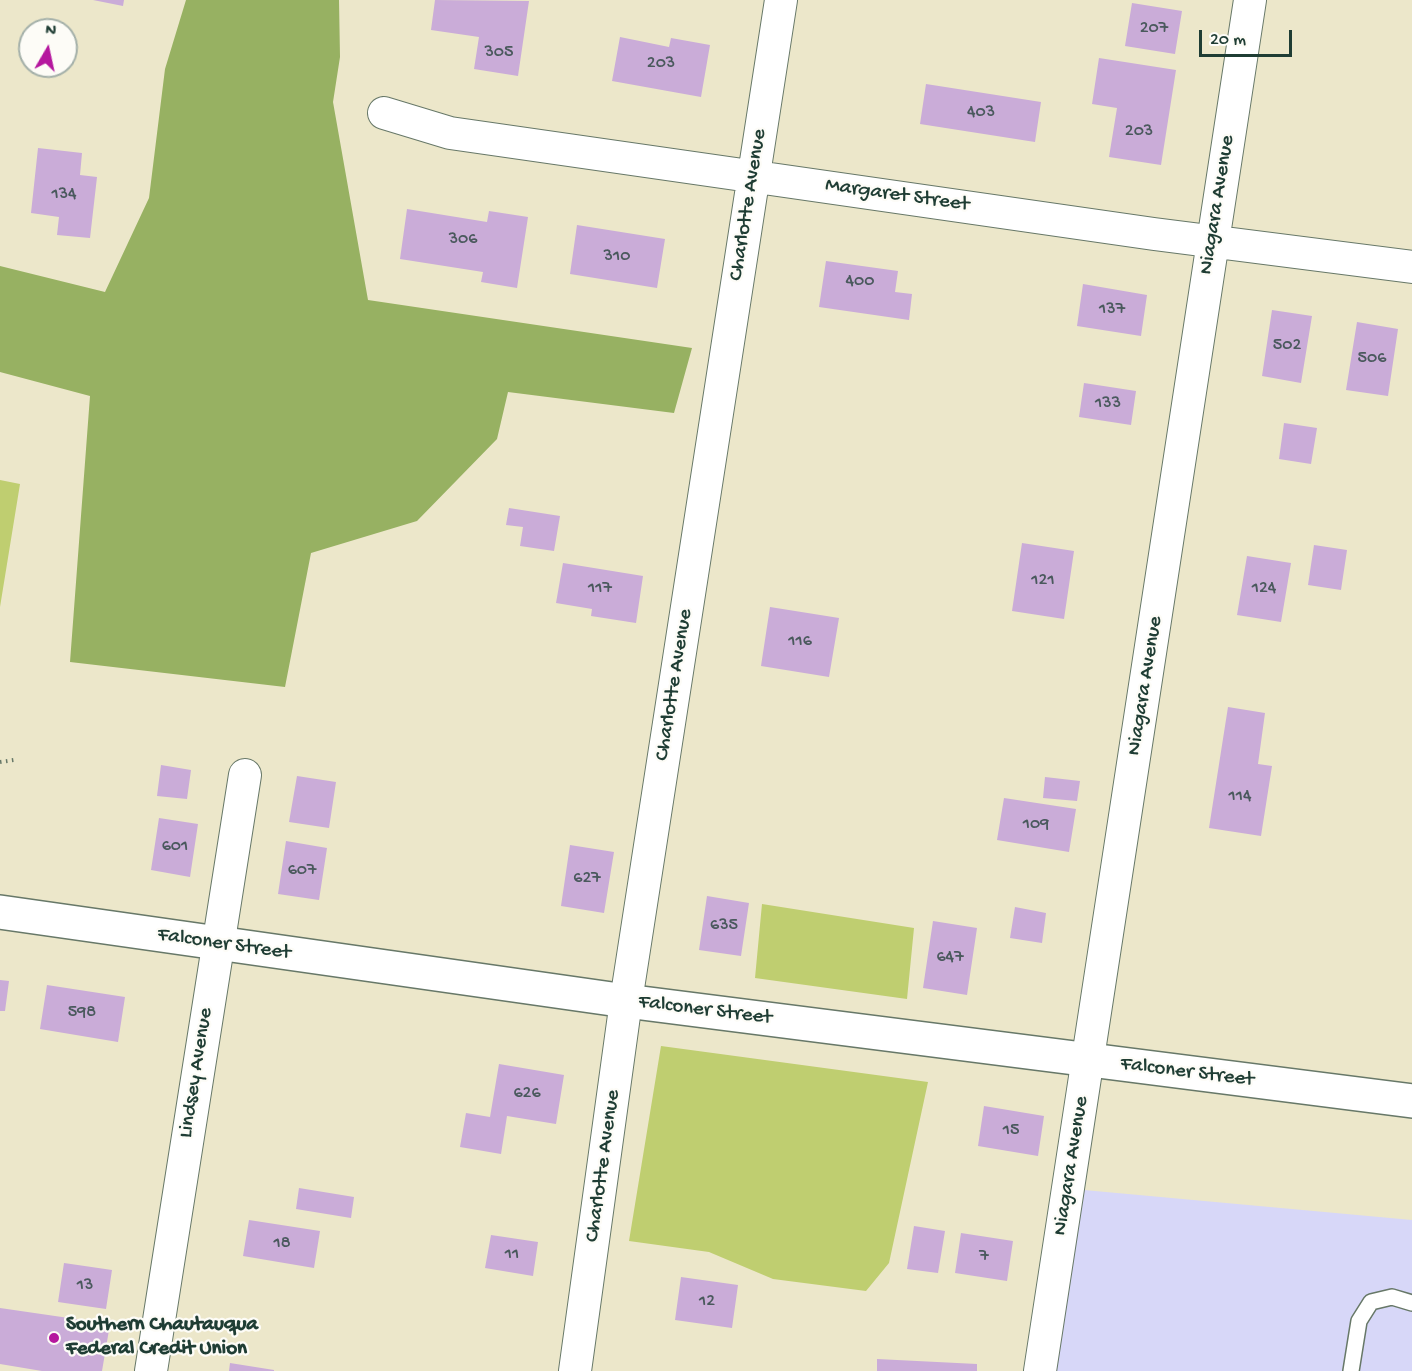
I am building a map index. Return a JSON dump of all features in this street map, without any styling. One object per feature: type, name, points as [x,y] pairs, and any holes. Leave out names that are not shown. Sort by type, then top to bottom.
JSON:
[{"type":"street","name":"Charlotte Avenue","points":[[575,1371],[626,1000],[781,0]]},
{"type":"street","name":"Niagara Avenue","points":[[1040,1371],[1250,0]]},
{"type":"street","name":"Margaret Street","points":[[384,113],[450,133],[1412,267]]},
{"type":"street","name":"Lindsey Avenue","points":[[151,1371],[245,775]]},
{"type":"street","name":"Falconer Street","points":[[0,912],[217,945],[626,1000],[1412,1101]]},
{"type":"lane","points":[[1351,1371],[1359,1321],[1371,1302],[1392,1297],[1412,1303]]},
{"type":"path","points":[[0,762],[14,760]]},
{"type":"shaded area","points":[[1084,1190],[1412,1220],[1412,1371],[1054,1371]]},
{"type":"green space","points":[[186,0],[339,0],[340,57],[333,102],[368,300],[692,348],[674,413],[508,392],[497,439],[417,521],[311,553],[285,687],[70,662],[90,396],[0,372],[0,266],[105,292],[149,198],[165,69]]},
{"type":"green space","points":[[0,480],[20,484],[0,607]]},
{"type":"green space","points":[[762,904],[914,928],[907,999],[755,978]]},
{"type":"green space","points":[[661,1046],[928,1082],[889,1263],[866,1291],[773,1279],[709,1252],[629,1241]]},
{"type":"building","points":[[93,0],[124,0],[123,6]]},
{"type":"building","points":[[435,0],[529,1],[518,76],[474,69],[479,37],[431,30]]},
{"type":"building","points":[[1132,3],[1182,11],[1175,54],[1125,46]]},
{"type":"building","points":[[620,37],[669,47],[671,38],[710,45],[701,97],[612,81]]},
{"type":"building","points":[[1099,58],[1176,70],[1161,165],[1109,157],[1117,108],[1092,104]]},
{"type":"building","points":[[926,84],[1041,102],[1035,142],[920,124]]},
{"type":"building","points":[[38,148],[82,153],[80,175],[97,177],[90,238],[57,235],[59,217],[31,213]]},
{"type":"building","points":[[407,209],[487,222],[489,211],[528,217],[517,288],[481,282],[483,272],[400,259]]},
{"type":"building","points":[[577,225],[665,239],[657,288],[570,274]]},
{"type":"building","points":[[826,261],[898,271],[895,292],[912,294],[909,320],[819,307]]},
{"type":"building","points":[[1083,284],[1147,295],[1141,336],[1077,326]]},
{"type":"building","points":[[1272,310],[1312,316],[1301,383],[1262,376]]},
{"type":"building","points":[[1357,322],[1398,329],[1388,396],[1346,390]]},
{"type":"building","points":[[1084,383],[1136,391],[1131,425],[1079,417]]},
{"type":"building","points":[[1284,423],[1317,428],[1311,464],[1279,459]]},
{"type":"building","points":[[509,508],[560,516],[554,551],[520,546],[523,527],[506,525]]},
{"type":"building","points":[[1022,543],[1074,551],[1064,619],[1012,611]]},
{"type":"building","points":[[1314,545],[1347,550],[1341,590],[1308,585]]},
{"type":"building","points":[[1247,556],[1291,563],[1281,622],[1237,615]]},
{"type":"building","points":[[563,563],[643,576],[636,623],[591,616],[592,609],[556,603]]},
{"type":"building","points":[[770,607],[839,618],[829,677],[761,666]]},
{"type":"building","points":[[1228,707],[1265,713],[1258,764],[1272,766],[1261,836],[1209,828]]},
{"type":"building","points":[[161,765],[191,770],[187,799],[157,796]]},
{"type":"building","points":[[297,776],[336,782],[329,828],[289,822]]},
{"type":"building","points":[[1045,777],[1080,781],[1077,801],[1043,798]]},
{"type":"building","points":[[1004,798],[1076,809],[1069,852],[997,840]]},
{"type":"building","points":[[159,818],[198,824],[190,877],[151,870]]},
{"type":"building","points":[[286,841],[327,848],[319,900],[278,894]]},
{"type":"building","points":[[570,845],[614,852],[604,913],[561,906]]},
{"type":"building","points":[[707,896],[749,903],[741,956],[699,950]]},
{"type":"building","points":[[1015,907],[1046,913],[1042,943],[1010,938]]},
{"type":"building","points":[[933,921],[977,928],[967,995],[923,988]]},
{"type":"building","points":[[0,980],[9,981],[5,1011],[0,1011]]},
{"type":"building","points":[[47,985],[125,997],[118,1042],[40,1029]]},
{"type":"building","points":[[499,1064],[564,1075],[556,1124],[507,1116],[501,1154],[460,1147],[466,1113],[490,1117]]},
{"type":"building","points":[[984,1106],[1044,1116],[1038,1156],[978,1146]]},
{"type":"building","points":[[299,1188],[354,1197],[351,1218],[296,1209]]},
{"type":"building","points":[[249,1220],[320,1231],[314,1268],[243,1256]]},
{"type":"building","points":[[914,1226],[945,1231],[938,1273],[907,1269]]},
{"type":"building","points":[[961,1233],[1013,1241],[1007,1281],[955,1273]]},
{"type":"building","points":[[491,1235],[538,1242],[533,1276],[485,1268]]},
{"type":"building","points":[[64,1263],[112,1270],[106,1309],[58,1302]]},
{"type":"building","points":[[681,1277],[738,1285],[732,1328],[675,1320]]},
{"type":"building","name":"Southern Chautauqua Federal Credit Union","points":[[0,1308],[110,1324],[102,1371],[42,1371],[0,1364]]},
{"type":"building","points":[[877,1359],[977,1364],[977,1371],[877,1371]]},
{"type":"building","points":[[230,1363],[274,1370],[274,1371],[229,1371]]},
{"type":"place","name":"Southern Chautauqua Federal Credit Union","points":[[54,1338]]}]
